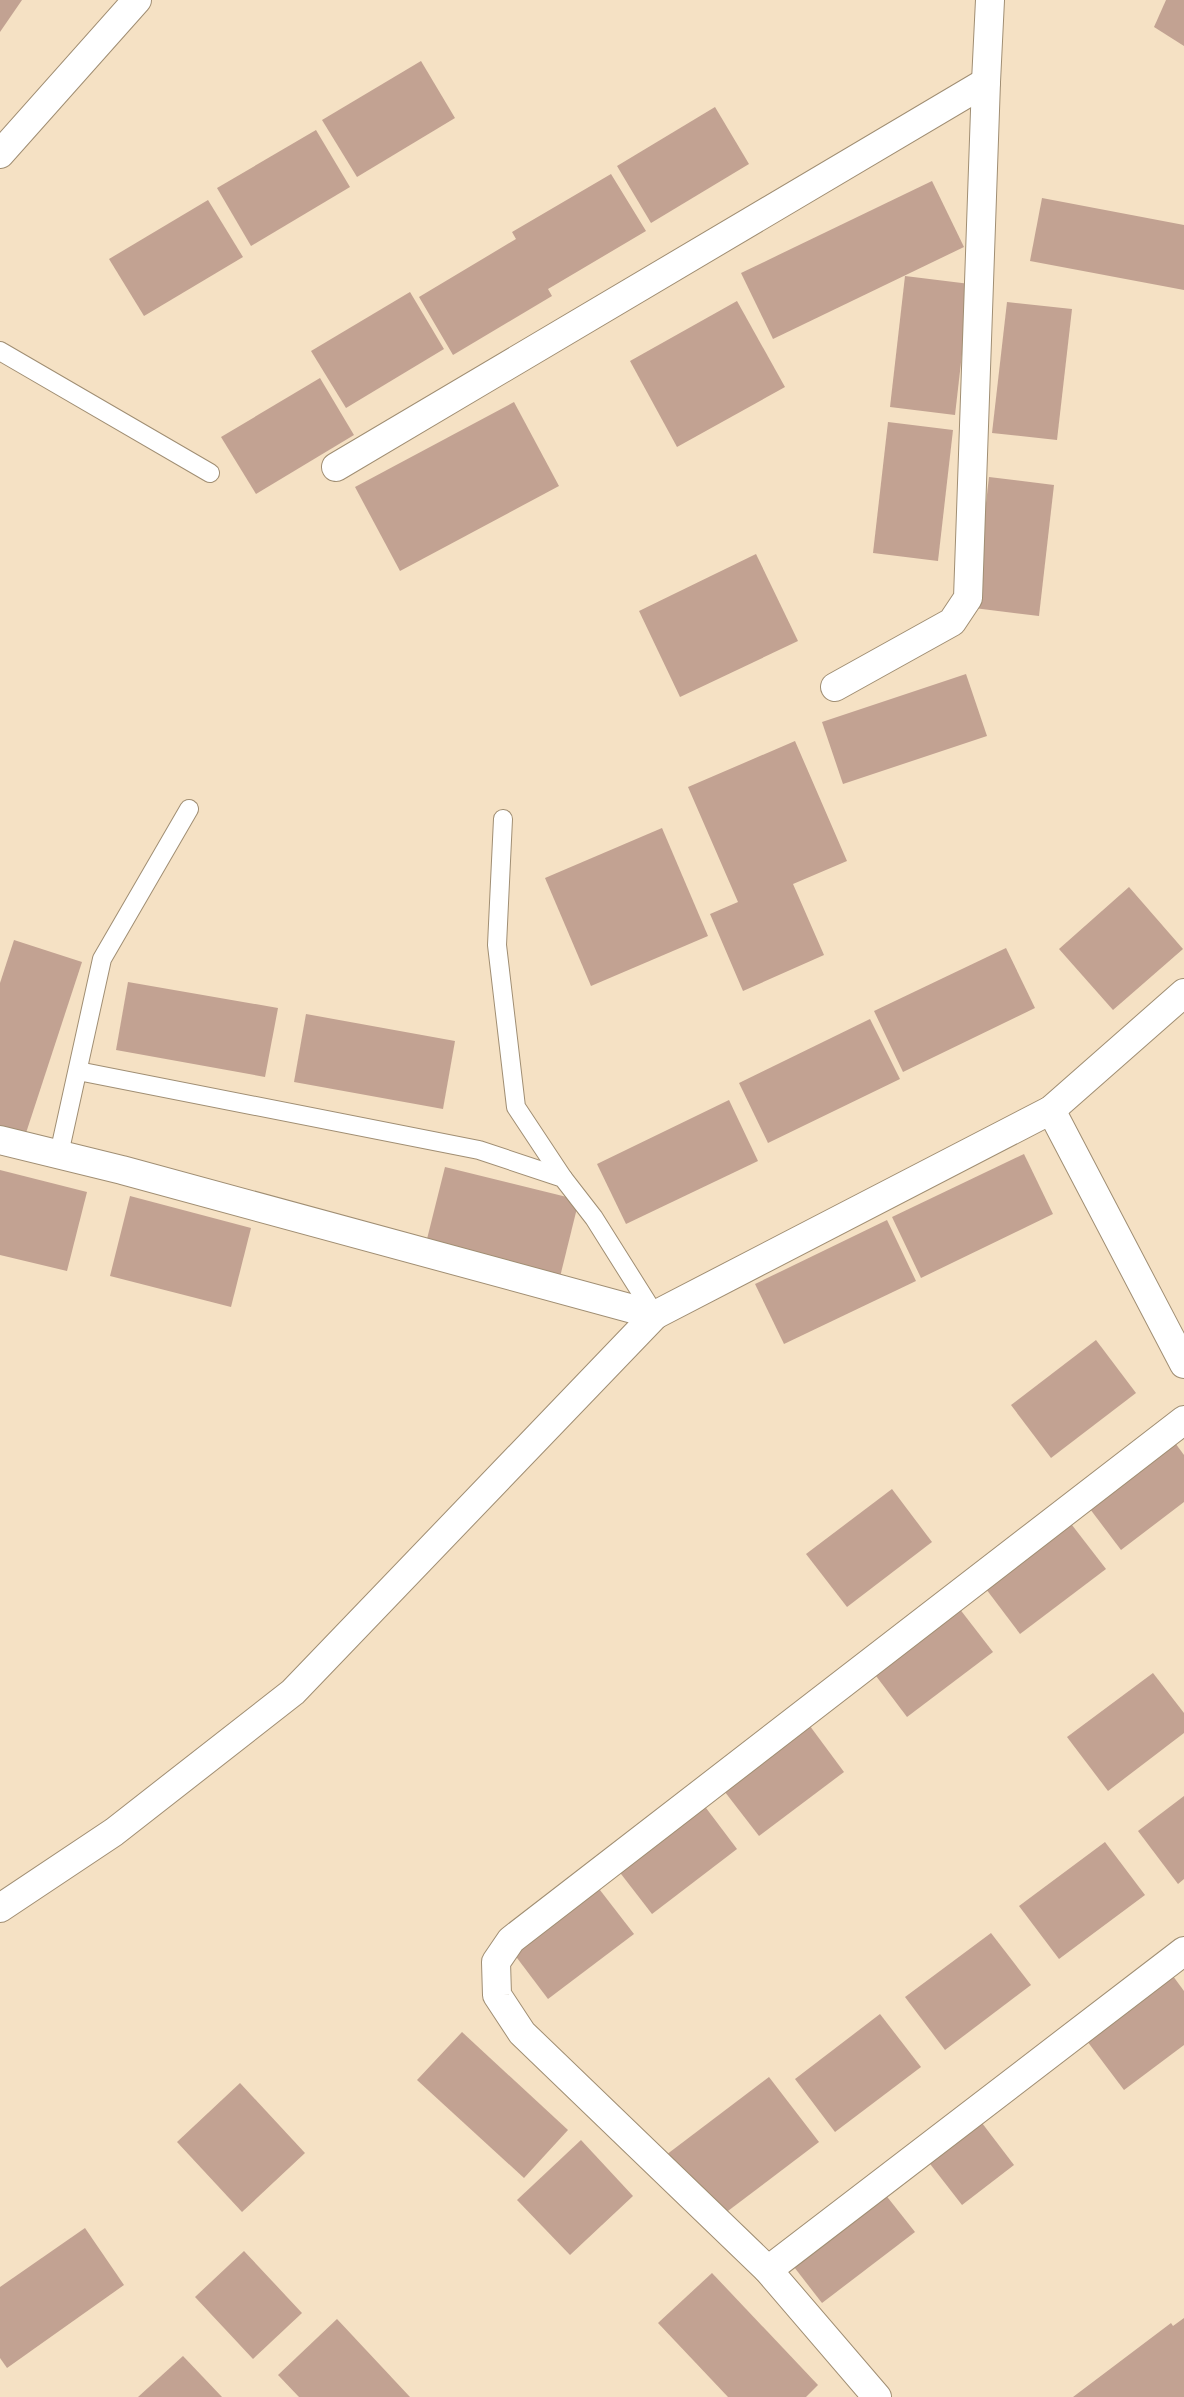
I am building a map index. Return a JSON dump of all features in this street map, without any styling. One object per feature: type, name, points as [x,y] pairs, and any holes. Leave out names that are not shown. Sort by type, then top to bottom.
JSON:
[{"type":"street","points":[[0,154],[137,0]]},
{"type":"street","points":[[834,687],[952,622],[968,598],[990,0]]},
{"type":"street","points":[[336,467],[986,82]]},
{"type":"street","points":[[0,1908],[114,1832],[293,1692],[654,1315],[1051,1110],[1184,993]]},
{"type":"street","points":[[1051,1110],[1184,1364]]},
{"type":"street","points":[[0,1140],[59,1154],[654,1315]]},
{"type":"street","points":[[877,2397],[768,2270],[522,2033],[497,1995],[496,1962],[512,1940],[1184,1420]]},
{"type":"street","points":[[768,2270],[1184,1951]]},
{"type":"lane","points":[[0,351],[210,474]]},
{"type":"lane","points":[[59,1154],[102,959],[189,809]]},
{"type":"lane","points":[[503,819],[496,945],[516,1107],[563,1178],[594,1218],[654,1315]]},
{"type":"lane","points":[[78,1071],[479,1150],[563,1178]]},
{"type":"building","points":[[0,0],[22,0],[0,32]]},
{"type":"building","points":[[1166,0],[1184,0],[1184,46],[1154,27]]},
{"type":"building","points":[[421,61],[455,118],[357,177],[322,120]]},
{"type":"building","points":[[715,107],[749,164],[651,223],[617,166]]},
{"type":"building","points":[[316,130],[350,187],[251,246],[217,188]]},
{"type":"building","points":[[611,174],[646,231],[548,289],[552,296],[453,355],[419,297],[516,239],[512,232]]},
{"type":"building","points":[[932,181],[964,247],[773,339],[741,273]]},
{"type":"building","points":[[1042,198],[1184,225],[1184,290],[1030,261]]},
{"type":"building","points":[[208,200],[243,257],[144,316],[109,259]]},
{"type":"building","points":[[905,276],[970,284],[955,415],[890,407]]},
{"type":"building","points":[[410,292],[444,349],[346,408],[311,351]]},
{"type":"building","points":[[737,301],[785,387],[677,447],[630,361]]},
{"type":"building","points":[[1007,302],[1072,309],[1057,440],[992,433]]},
{"type":"building","points":[[320,378],[354,435],[256,494],[221,437]]},
{"type":"building","points":[[514,402],[559,486],[400,571],[355,487]]},
{"type":"building","points":[[888,422],[953,430],[938,561],[873,553]]},
{"type":"building","points":[[989,477],[1054,485],[1039,616],[974,608]]},
{"type":"building","points":[[756,554],[798,641],[680,697],[639,611]]},
{"type":"building","points":[[966,674],[987,736],[843,784],[822,722]]},
{"type":"building","points":[[795,741],[847,861],[793,884],[824,955],[743,991],[710,914],[738,902],[688,787]]},
{"type":"building","points":[[662,828],[708,936],[591,986],[545,878]]},
{"type":"building","points":[[1129,887],[1183,949],[1113,1010],[1059,949]]},
{"type":"building","points":[[14,940],[82,962],[25,1136],[0,1128],[0,983]]},
{"type":"building","points":[[1006,948],[1035,1008],[903,1072],[874,1011]]},
{"type":"building","points":[[128,982],[278,1008],[265,1077],[116,1050]]},
{"type":"building","points":[[306,1014],[455,1041],[443,1109],[294,1082]]},
{"type":"building","points":[[870,1019],[900,1079],[768,1143],[739,1083]]},
{"type":"building","points":[[729,1100],[758,1161],[626,1224],[597,1164]]},
{"type":"building","points":[[1024,1154],[1053,1214],[921,1278],[892,1217]]},
{"type":"building","points":[[445,1167],[579,1200],[560,1277],[426,1243]]},
{"type":"building","points":[[0,1170],[87,1192],[67,1271],[0,1255]]},
{"type":"building","points":[[130,1196],[251,1228],[231,1307],[110,1276]]},
{"type":"building","points":[[887,1220],[916,1281],[784,1344],[755,1284]]},
{"type":"building","points":[[1096,1340],[1136,1393],[1051,1458],[1011,1405]]},
{"type":"building","points":[[1167,1432],[1184,1455],[1184,1502],[1121,1550],[1081,1497]]},
{"type":"building","points":[[892,1489],[932,1542],[847,1607],[806,1554]]},
{"type":"building","points":[[1065,1516],[1106,1569],[1020,1634],[980,1581]]},
{"type":"building","points":[[952,1599],[993,1652],[907,1717],[867,1664]]},
{"type":"building","points":[[1153,1673],[1184,1713],[1184,1733],[1108,1791],[1067,1737]]},
{"type":"building","points":[[804,1718],[844,1772],[759,1836],[718,1783]]},
{"type":"building","points":[[697,1796],[737,1849],[652,1914],[611,1861]]},
{"type":"building","points":[[1184,1796],[1184,1879],[1178,1884],[1138,1831]]},
{"type":"building","points":[[1105,1842],[1145,1895],[1059,1959],[1019,1906]]},
{"type":"building","points":[[593,1881],[634,1934],[548,1999],[508,1946]]},
{"type":"building","points":[[991,1933],[1031,1985],[945,2050],[905,1997]]},
{"type":"building","points":[[1170,1972],[1184,1991],[1184,2045],[1124,2090],[1084,2037]]},
{"type":"building","points":[[880,2014],[921,2067],[835,2132],[795,2079]]},
{"type":"building","points":[[462,2032],[568,2130],[524,2178],[417,2080]]},
{"type":"building","points":[[769,2077],[819,2142],[716,2220],[666,2155]]},
{"type":"building","points":[[240,2083],[305,2153],[242,2212],[177,2142]]},
{"type":"building","points":[[966,2102],[1014,2165],[962,2205],[913,2142]]},
{"type":"building","points":[[581,2140],[633,2196],[570,2255],[517,2200]]},
{"type":"building","points":[[877,2184],[915,2232],[822,2303],[784,2254]]},
{"type":"building","points":[[85,2228],[124,2285],[7,2368],[0,2358],[0,2287]]},
{"type":"building","points":[[244,2251],[302,2313],[253,2359],[195,2297]]},
{"type":"building","points":[[712,2273],[818,2385],[806,2397],[728,2397],[658,2323]]},
{"type":"building","points":[[1184,2318],[1184,2397],[1073,2397],[1171,2323],[1173,2326]]},
{"type":"building","points":[[337,2319],[410,2397],[299,2397],[278,2375]]},
{"type":"building","points":[[183,2356],[222,2397],[138,2397]]}]
